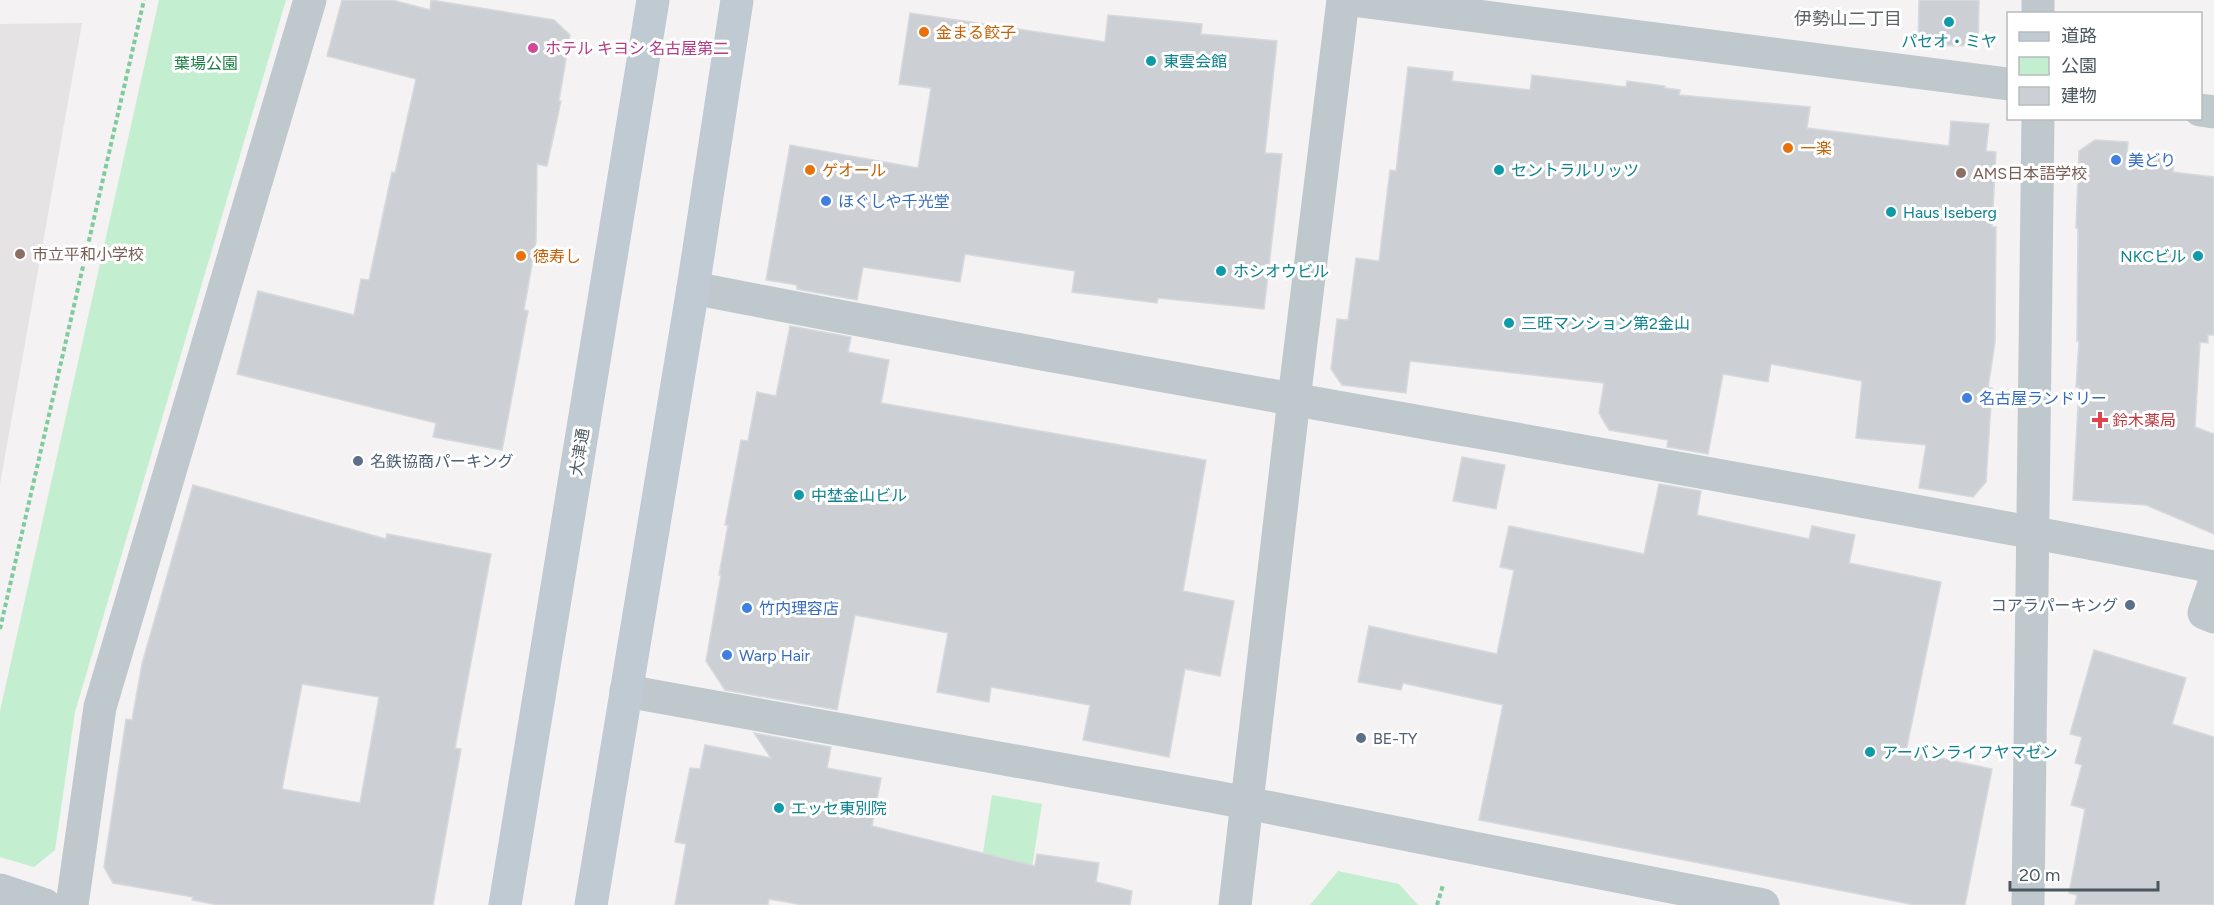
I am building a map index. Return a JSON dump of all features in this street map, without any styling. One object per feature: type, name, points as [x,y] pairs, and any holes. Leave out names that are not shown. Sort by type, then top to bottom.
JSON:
[{"type":"street","points":[[72,905],[100,707],[310,0]]},
{"type":"street","name":"大津通","points":[[505,905],[652,0]]},
{"type":"street","points":[[591,905],[693,288],[737,0]]},
{"type":"street","points":[[1235,905],[1343,0]]},
{"type":"street","points":[[1352,0],[2007,84]]},
{"type":"street","points":[[2028,905],[2038,120]]},
{"type":"street","points":[[693,288],[2214,567]]},
{"type":"street","points":[[2214,584],[2204,613],[2214,617]]},
{"type":"street","points":[[626,691],[1248,803],[1763,905]]},
{"type":"street","points":[[0,890],[45,905]]},
{"type":"path","points":[[0,629],[144,0]]},
{"type":"path","points":[[1437,905],[1443,884]]},
{"type":"shaded area","name":"市立平和小学校","points":[[82,23],[0,484],[0,24]]},
{"type":"green space","name":"葉場公園","points":[[159,0],[286,0],[75,712],[55,850],[34,867],[0,857],[0,711]]},
{"type":"green space","points":[[992,795],[1042,804],[1026,905],[975,905]]},
{"type":"green space","points":[[1338,871],[1399,884],[1418,905],[1310,905]]},
{"type":"building","points":[[342,0],[392,0],[430,10],[431,0],[554,20],[570,35],[559,101],[561,101],[547,166],[537,164],[536,241],[524,310],[528,311],[502,450],[433,437],[436,423],[237,374],[258,291],[354,315],[361,279],[369,280],[392,172],[395,173],[416,79],[327,56]]},
{"type":"building","name":"パセオ・ミヤ","points":[[1919,0],[1979,0],[1978,46],[1918,45]]},
{"type":"building","points":[[910,13],[1105,42],[1108,15],[1202,24],[1201,34],[1277,41],[1265,153],[1282,154],[1264,309],[1158,298],[1157,303],[1072,292],[1075,271],[965,254],[960,282],[863,267],[857,300],[797,289],[797,285],[766,280],[790,145],[918,168],[931,88],[899,84]]},
{"type":"building","points":[[1408,67],[1453,72],[1452,81],[1530,90],[1532,75],[1626,87],[1627,81],[1680,90],[1679,95],[1810,107],[1807,128],[1949,146],[1951,121],[1989,124],[1986,151],[1996,152],[1992,227],[1996,227],[1995,342],[1988,388],[1992,388],[1986,482],[1973,497],[1919,488],[1926,445],[1856,438],[1862,381],[1771,364],[1768,382],[1723,374],[1708,454],[1667,447],[1668,440],[1609,430],[1599,413],[1604,383],[1410,361],[1406,393],[1342,385],[1331,369],[1337,319],[1348,320],[1356,258],[1379,261],[1390,170],[1396,171]]},
{"type":"building","points":[[2095,140],[2128,142],[2127,155],[2174,158],[2173,172],[2214,177],[2214,335],[2208,335],[2208,343],[2200,342],[2195,427],[2214,434],[2214,534],[2146,505],[2073,500],[2079,387],[2076,387],[2079,341],[2077,341],[2078,228],[2076,228],[2079,151]]},
{"type":"building","points":[[790,326],[851,337],[848,352],[889,360],[881,403],[1206,460],[1183,591],[1234,601],[1220,676],[1185,669],[1169,757],[1083,740],[1090,705],[991,687],[989,702],[937,692],[948,633],[855,615],[837,710],[725,690],[706,661],[728,525],[725,525],[741,440],[748,441],[757,392],[776,396]]},
{"type":"building","points":[[1462,457],[1505,465],[1496,509],[1453,501]]},
{"type":"building","points":[[1659,484],[1701,491],[1697,515],[1809,539],[1812,526],[1855,535],[1849,563],[1941,582],[1906,751],[1992,769],[1965,905],[1915,905],[1479,820],[1503,705],[1403,683],[1401,690],[1358,682],[1369,626],[1497,654],[1514,570],[1500,567],[1509,526],[1644,554]]},
{"type":"building","points":[[193,485],[386,539],[387,534],[491,554],[455,748],[461,749],[433,905],[218,905],[192,900],[193,897],[113,883],[104,867],[126,719],[132,720],[142,664]],"holes":[[[302,684],[379,697],[360,803],[282,789]]]},
{"type":"building","points":[[2094,650],[2186,678],[2172,724],[2214,737],[2214,905],[2075,905],[2077,895],[2069,893],[2085,809],[2071,805],[2082,765],[2075,763],[2082,737],[2070,734]]},
{"type":"building","points":[[754,733],[831,747],[827,768],[881,778],[872,826],[1035,866],[1037,854],[1099,863],[1096,882],[1132,891],[1130,905],[803,905],[769,899],[768,905],[675,905],[686,844],[675,842],[690,768],[700,769],[705,745],[771,758]]},
{"type":"place","name":"パセオ・ミヤ","points":[[1949,22]]},
{"type":"place","name":"金まる餃子","points":[[924,32]]},
{"type":"place","name":"ホテル キヨシ 名古屋第二","points":[[533,48]]},
{"type":"place","name":"東雲会館","points":[[1151,61]]},
{"type":"place","name":"一楽","points":[[1788,148]]},
{"type":"place","name":"美どり","points":[[2116,160]]},
{"type":"place","name":"ゲオール","points":[[810,170]]},
{"type":"place","name":"セントラルリッツ","points":[[1499,170]]},
{"type":"place","name":"AMS日本語学校","points":[[1961,173]]},
{"type":"place","name":"ほぐしや千光堂","points":[[826,201]]},
{"type":"place","name":"Haus Iseberg","points":[[1891,212]]},
{"type":"place","name":"市立平和小学校","points":[[20,254]]},
{"type":"place","name":"徳寿し","points":[[521,256]]},
{"type":"place","name":"NKCビル","points":[[2198,256]]},
{"type":"place","name":"ホシオウビル","points":[[1221,271]]},
{"type":"place","name":"三旺マンション第2金山","points":[[1509,323]]},
{"type":"place","name":"名古屋ランドリー","points":[[1967,398]]},
{"type":"place","name":"鈴木薬局","points":[[2100,420]]},
{"type":"place","name":"名鉄協商パーキング","points":[[358,461]]},
{"type":"place","name":"中埜金山ビル","points":[[799,495]]},
{"type":"place","name":"コアラパーキング","points":[[2130,605]]},
{"type":"place","name":"竹内理容店","points":[[747,608]]},
{"type":"place","name":"Warp Hair","points":[[727,655]]},
{"type":"place","name":"BE-TY","points":[[1361,738]]},
{"type":"place","name":"アーバンライフヤマゼン","points":[[1870,752]]},
{"type":"place","name":"エッセ東別院","points":[[779,808]]},
{"type":"district","name":"伊勢山二丁目","points":[[1848,19]]}]
